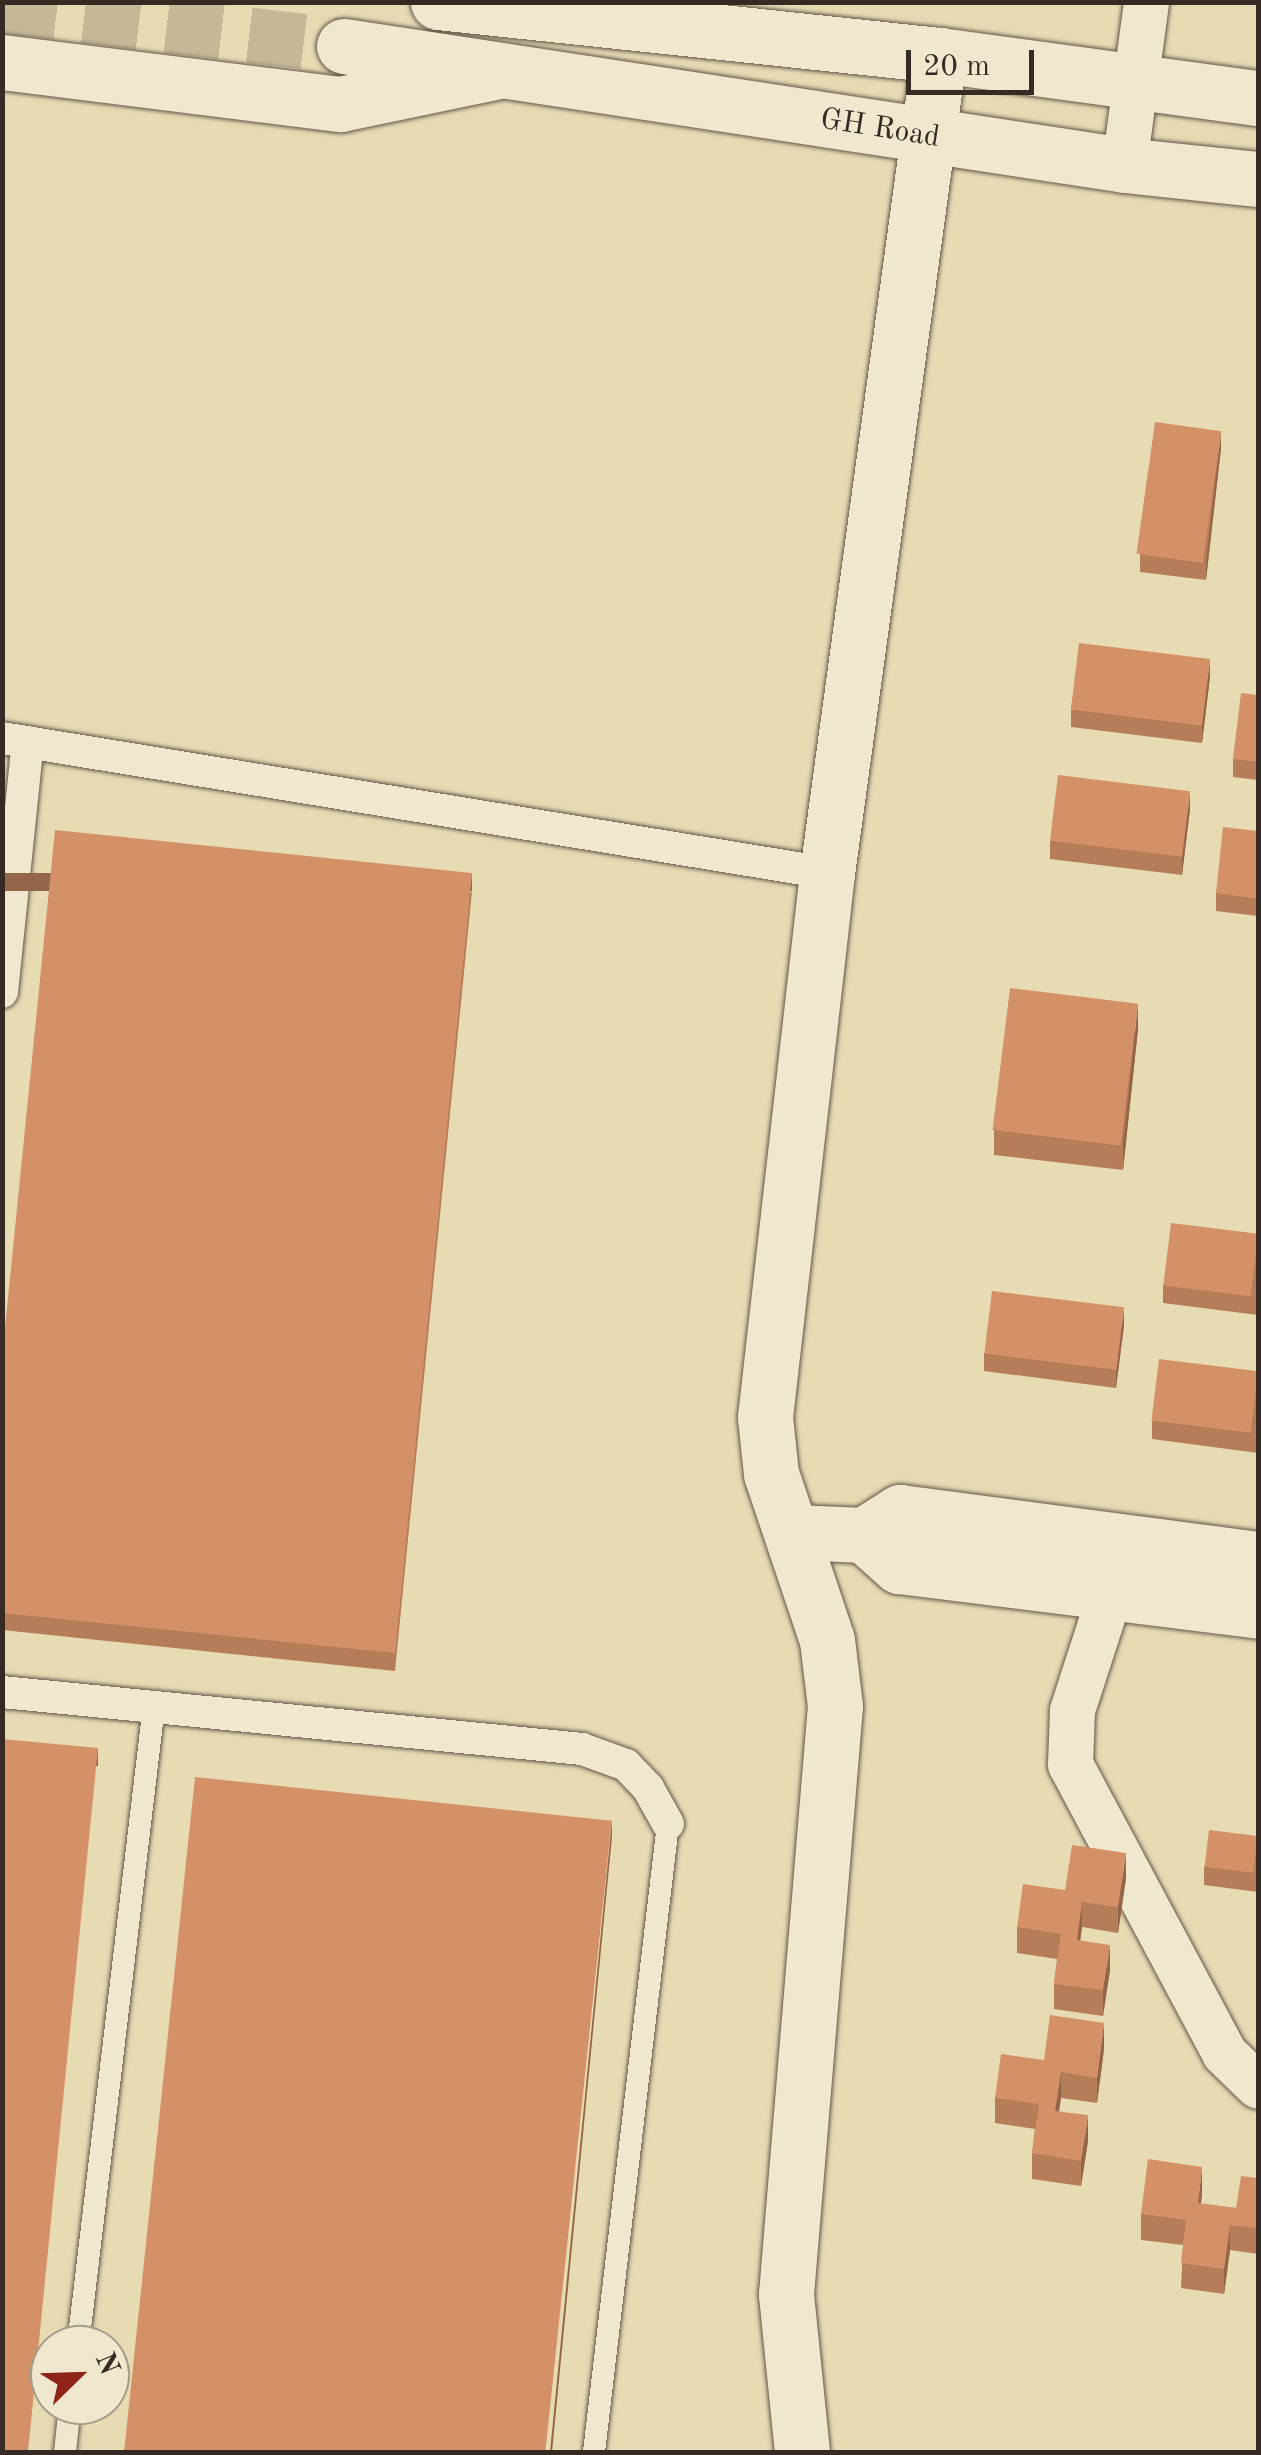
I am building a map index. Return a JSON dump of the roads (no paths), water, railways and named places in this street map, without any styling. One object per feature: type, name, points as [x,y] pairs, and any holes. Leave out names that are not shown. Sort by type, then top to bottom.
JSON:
[{"type":"street","points":[[438,2],[939,55],[1134,85],[1258,98]]},
{"type":"street","points":[[1124,165],[1146,2]]},
{"type":"street","name":"GH Road","points":[[344,46],[930,137],[1124,165],[1258,179]]},
{"type":"street","points":[[802,2452],[786,2294],[835,1706],[827,1640],[795,1532],[771,1474],[765,1417],[827,873],[939,55]]},
{"type":"street","points":[[2,62],[340,104],[502,70]]},
{"type":"street","points":[[2,992],[15,740],[827,873]]},
{"type":"street","points":[[795,1532],[864,1534],[900,1512],[1258,1558]]},
{"type":"street","points":[[864,1534],[899,1566],[1258,1612]]},
{"type":"street","points":[[1110,1593],[1072,1710],[1070,1764],[1092,1816],[1224,2053],[1258,2086]]},
{"type":"street","points":[[2,1692],[582,1749],[626,1765],[648,1788],[668,1824]]},
{"type":"lane","points":[[80,2325],[154,1706]]},
{"type":"lane","points":[[594,2452],[668,1824]]},
{"type":"lane","points":[[65,2452],[68,2425]]},
{"type":"tunnel","points":[[2,5],[344,46]]}]
